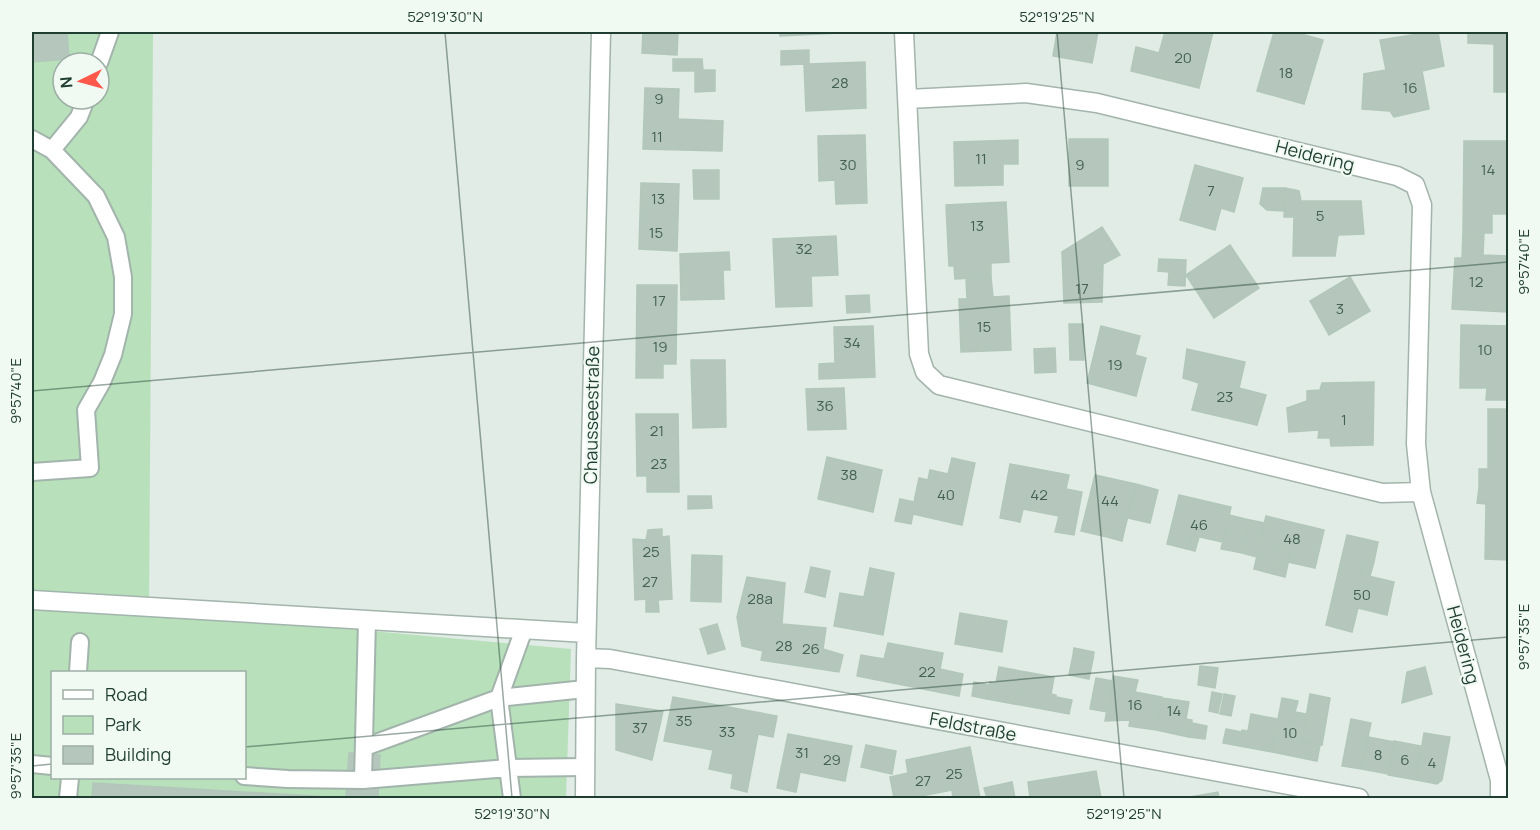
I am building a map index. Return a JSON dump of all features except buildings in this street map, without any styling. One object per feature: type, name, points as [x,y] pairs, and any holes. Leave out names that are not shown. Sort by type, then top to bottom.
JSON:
[{"type":"street","name":"Chausseestraße","points":[[585,798],[586,633],[601,32]]},
{"type":"street","points":[[904,32],[919,354],[925,372],[939,385],[1382,493],[1421,492]]},
{"type":"street","name":"Heidering","points":[[908,99],[1026,93],[1097,103],[1397,176],[1415,185],[1422,205],[1416,444],[1421,492],[1500,780],[1500,798]]},
{"type":"street","points":[[32,600],[586,633]]},
{"type":"street","name":"Feldstraße","points":[[586,658],[610,659],[1359,798]]},
{"type":"lane","points":[[103,51],[110,32]]},
{"type":"lane","points":[[52,150],[80,117],[82,111]]},
{"type":"lane","points":[[32,139],[52,150],[96,196],[116,237],[123,277],[123,314],[113,355],[102,382],[86,410],[90,468],[32,472]]},
{"type":"lane","points":[[363,780],[368,620]]},
{"type":"lane","points":[[512,798],[499,698],[524,629]]},
{"type":"lane","points":[[78,671],[80,642]]},
{"type":"lane","points":[[364,747],[499,698],[585,689]]},
{"type":"lane","points":[[32,764],[51,766]]},
{"type":"lane","points":[[246,776],[363,780],[508,768],[585,767]]},
{"type":"lane","points":[[68,798],[70,779]]},
{"type":"green space","points":[[32,32],[153,32],[149,611],[571,649],[566,798],[32,798]]}]
